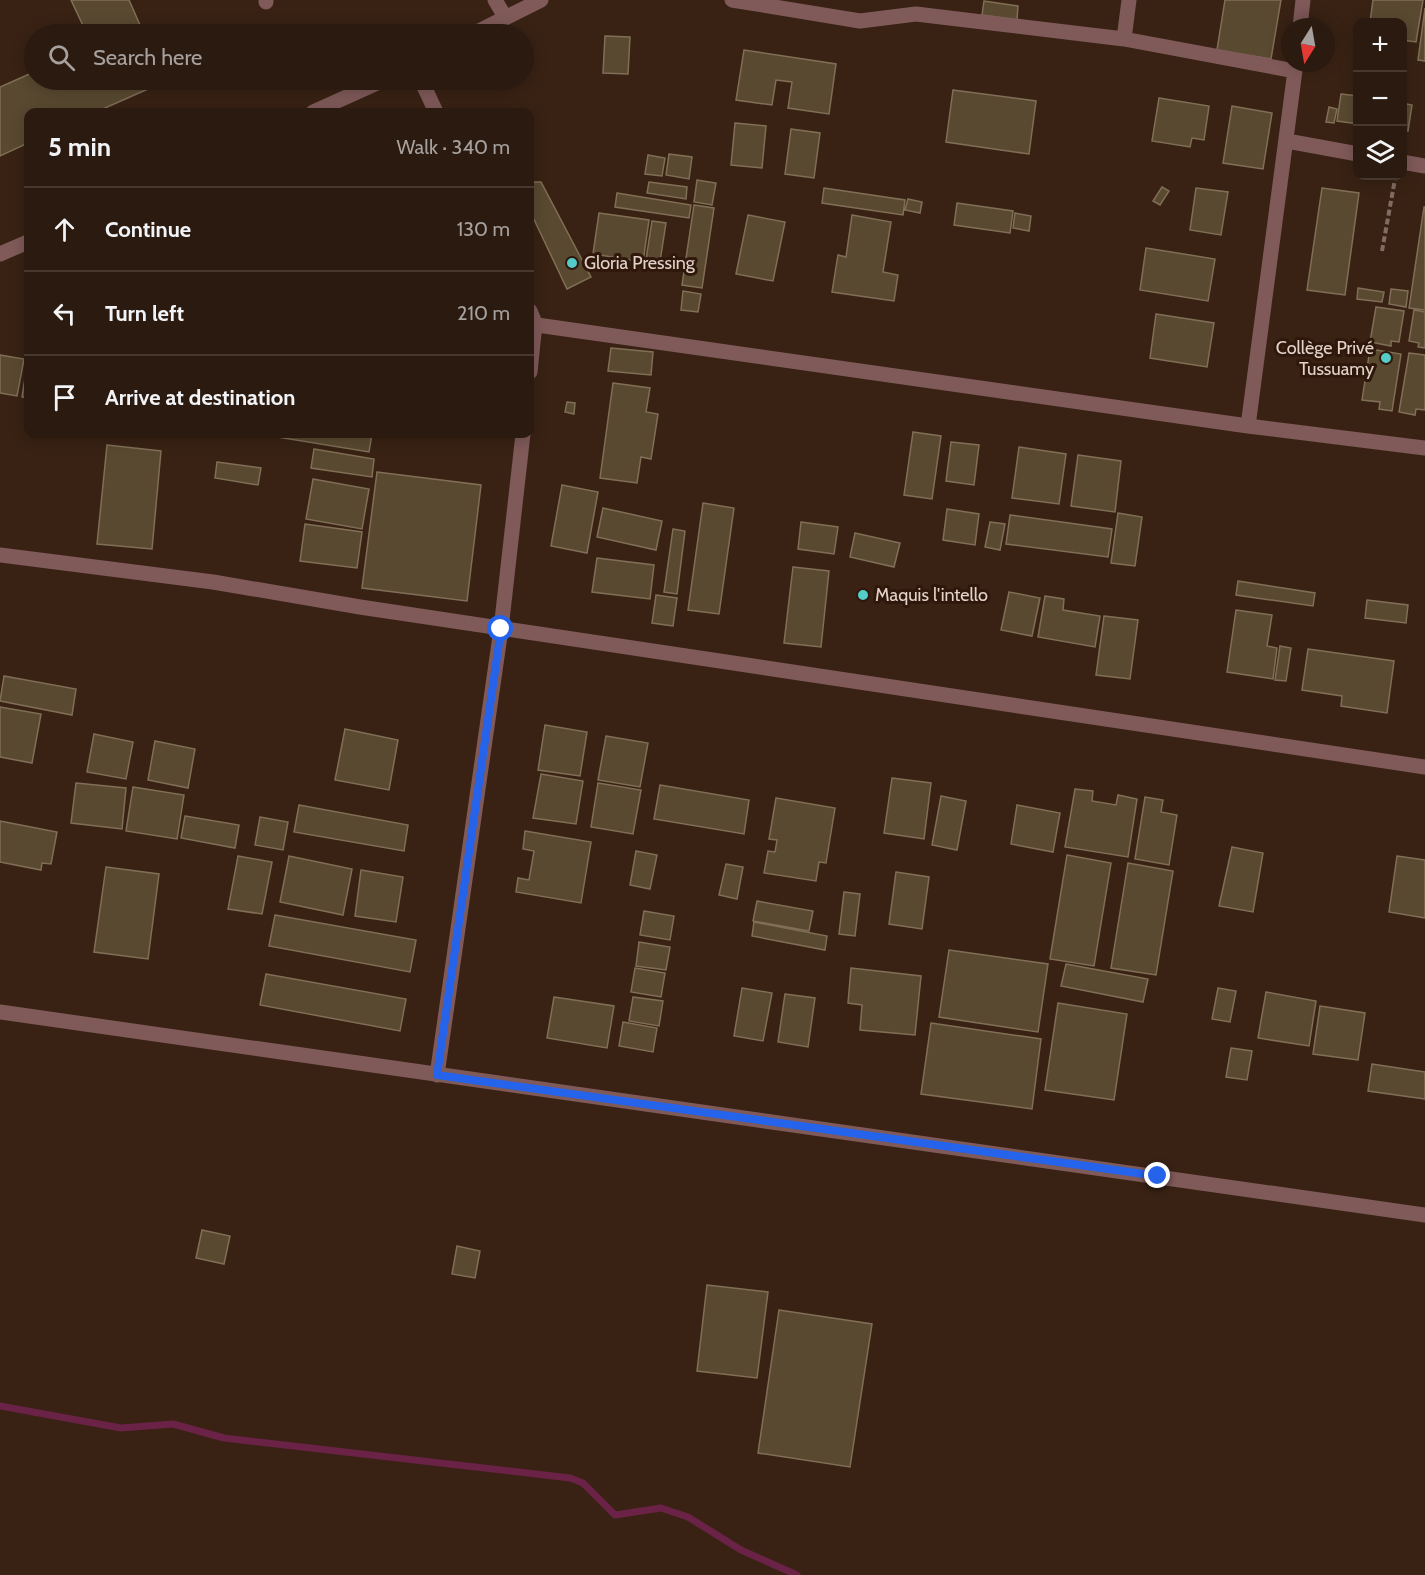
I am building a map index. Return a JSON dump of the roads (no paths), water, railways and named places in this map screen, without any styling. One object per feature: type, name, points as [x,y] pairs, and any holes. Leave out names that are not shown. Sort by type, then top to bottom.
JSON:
[{"type":"street","points":[[495,0],[505,17]]},
{"type":"street","points":[[492,24],[541,0]]},
{"type":"street","points":[[732,0],[860,21],[916,14],[1124,39],[1281,65]]},
{"type":"street","points":[[1124,39],[1129,0]]},
{"type":"street","points":[[1301,18],[1303,0]]},
{"type":"street","points":[[1248,426],[1294,72]]},
{"type":"street","points":[[322,108],[362,90]]},
{"type":"street","points":[[426,90],[434,108]]},
{"type":"street","points":[[1287,141],[1353,153]]},
{"type":"street","points":[[1407,163],[1425,166]]},
{"type":"street","points":[[0,254],[24,244]]},
{"type":"street","points":[[534,319],[1248,426],[1425,448]]},
{"type":"street","points":[[437,1075],[501,629],[523,438]]},
{"type":"street","points":[[0,555],[213,582],[501,629],[1425,767]]},
{"type":"street","points":[[0,1012],[1425,1215]]},
{"type":"waterway","points":[[0,1406],[121,1428],[173,1424],[224,1438],[570,1478],[583,1483],[615,1515],[661,1508],[688,1517],[741,1550],[797,1575]]},
{"type":"place","name":"Gloria Pressing","points":[[572,263]]},
{"type":"place","name":"Collège Privé Tussuamy","points":[[1386,358]]},
{"type":"place","name":"Maquis l'intello","points":[[863,595]]}]
